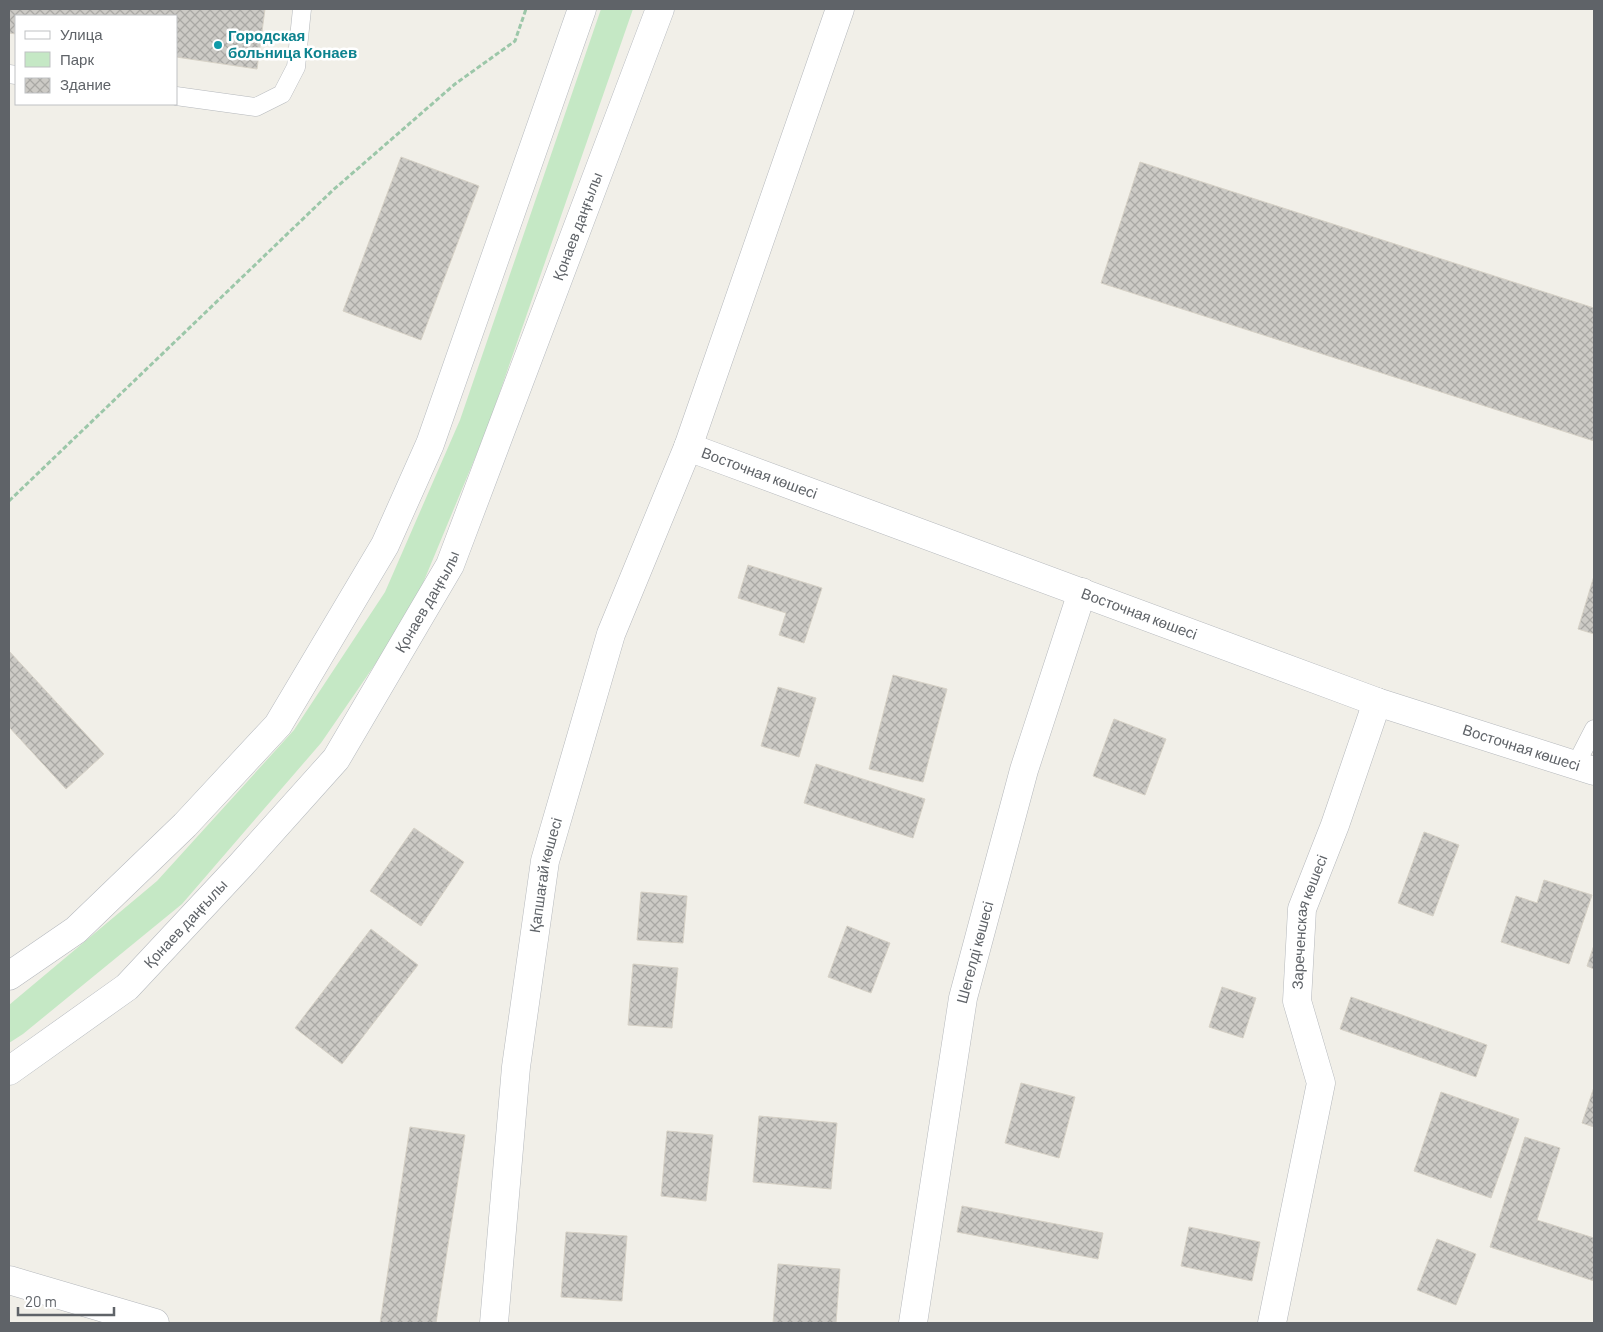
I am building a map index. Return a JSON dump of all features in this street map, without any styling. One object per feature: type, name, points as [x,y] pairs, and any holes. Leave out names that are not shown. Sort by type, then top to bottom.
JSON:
[{"type":"street","points":[[9,976],[76,930],[185,826],[278,724],[385,545],[430,444],[582,9]]},
{"type":"street","name":"Қонаев даңғылы","points":[[9,1071],[127,987],[241,865],[336,759],[450,564],[660,9]]},
{"type":"street","name":"Қапшағай көшесі","points":[[494,1323],[516,1067],[545,861],[611,634],[688,447],[840,9]]},
{"type":"street","name":"Восточная көшесі","points":[[688,447],[1377,702],[1585,768]]},
{"type":"street","name":"Шегелді көшесі","points":[[913,1323],[963,998],[1024,770],[1082,592]]},
{"type":"street","name":"Зареченская көшесі","points":[[1272,1323],[1321,1083],[1297,1001],[1302,909],[1336,825],[1377,702]]},
{"type":"street","points":[[9,1280],[155,1323]]},
{"type":"lane","points":[[178,96],[256,107],[282,94],[296,67],[302,9]]},
{"type":"lane","points":[[1585,768],[1594,729]]},
{"type":"path","points":[[9,501],[332,192],[455,84],[515,41],[526,9]]},
{"type":"green space","points":[[601,9],[633,9],[487,429],[411,612],[321,743],[182,904],[23,1034],[9,1043],[9,1005],[157,881],[294,730],[385,592],[460,420]]},
{"type":"building","name":"Городская больница Конаев","points":[[9,9],[265,9],[257,69],[178,57],[178,15],[15,15],[15,34],[9,33]]},
{"type":"building","points":[[401,157],[479,186],[421,340],[343,311]]},
{"type":"building","points":[[1140,162],[1594,308],[1594,441],[1101,283]]},
{"type":"building","points":[[748,565],[822,588],[804,643],[779,635],[786,613],[738,598]]},
{"type":"building","points":[[1594,576],[1594,634],[1578,629]]},
{"type":"building","points":[[9,651],[104,754],[66,789],[9,727]]},
{"type":"building","points":[[893,675],[947,689],[923,782],[869,769]]},
{"type":"building","points":[[778,687],[816,698],[799,757],[761,746]]},
{"type":"building","points":[[1114,719],[1166,739],[1145,795],[1093,776]]},
{"type":"building","points":[[816,764],[925,799],[913,838],[804,803]]},
{"type":"building","points":[[414,828],[464,862],[421,926],[370,891]]},
{"type":"building","points":[[1424,832],[1459,845],[1433,916],[1398,903]]},
{"type":"building","points":[[1544,880],[1592,895],[1569,964],[1501,942],[1516,896],[1537,903]]},
{"type":"building","points":[[641,892],[687,896],[683,943],[637,940]]},
{"type":"building","points":[[847,926],[890,943],[871,993],[828,977]]},
{"type":"building","points":[[371,929],[418,965],[342,1064],[295,1028]]},
{"type":"building","points":[[1594,945],[1594,969],[1587,966]]},
{"type":"building","points":[[633,964],[678,968],[672,1028],[628,1025]]},
{"type":"building","points":[[1222,987],[1256,998],[1243,1038],[1209,1027]]},
{"type":"building","points":[[1351,997],[1487,1045],[1476,1077],[1340,1029]]},
{"type":"building","points":[[1021,1083],[1075,1097],[1059,1158],[1005,1143]]},
{"type":"building","points":[[1594,1087],[1594,1127],[1582,1123]]},
{"type":"building","points":[[1441,1092],[1519,1119],[1491,1198],[1414,1171]]},
{"type":"building","points":[[759,1116],[837,1123],[831,1189],[753,1182]]},
{"type":"building","points":[[410,1127],[465,1135],[436,1323],[380,1323]]},
{"type":"building","points":[[667,1131],[713,1135],[706,1201],[661,1196]]},
{"type":"building","points":[[1525,1137],[1560,1148],[1537,1220],[1594,1238],[1594,1281],[1490,1247]]},
{"type":"building","points":[[962,1206],[1103,1233],[1098,1259],[957,1232]]},
{"type":"building","points":[[1189,1227],[1260,1242],[1252,1281],[1181,1266]]},
{"type":"building","points":[[566,1232],[627,1236],[622,1301],[561,1297]]},
{"type":"building","points":[[1437,1239],[1476,1254],[1456,1305],[1417,1290]]},
{"type":"building","points":[[778,1264],[840,1269],[836,1323],[773,1323]]},
{"type":"place","name":"Городская больница Конаев","points":[[218,45]]}]
